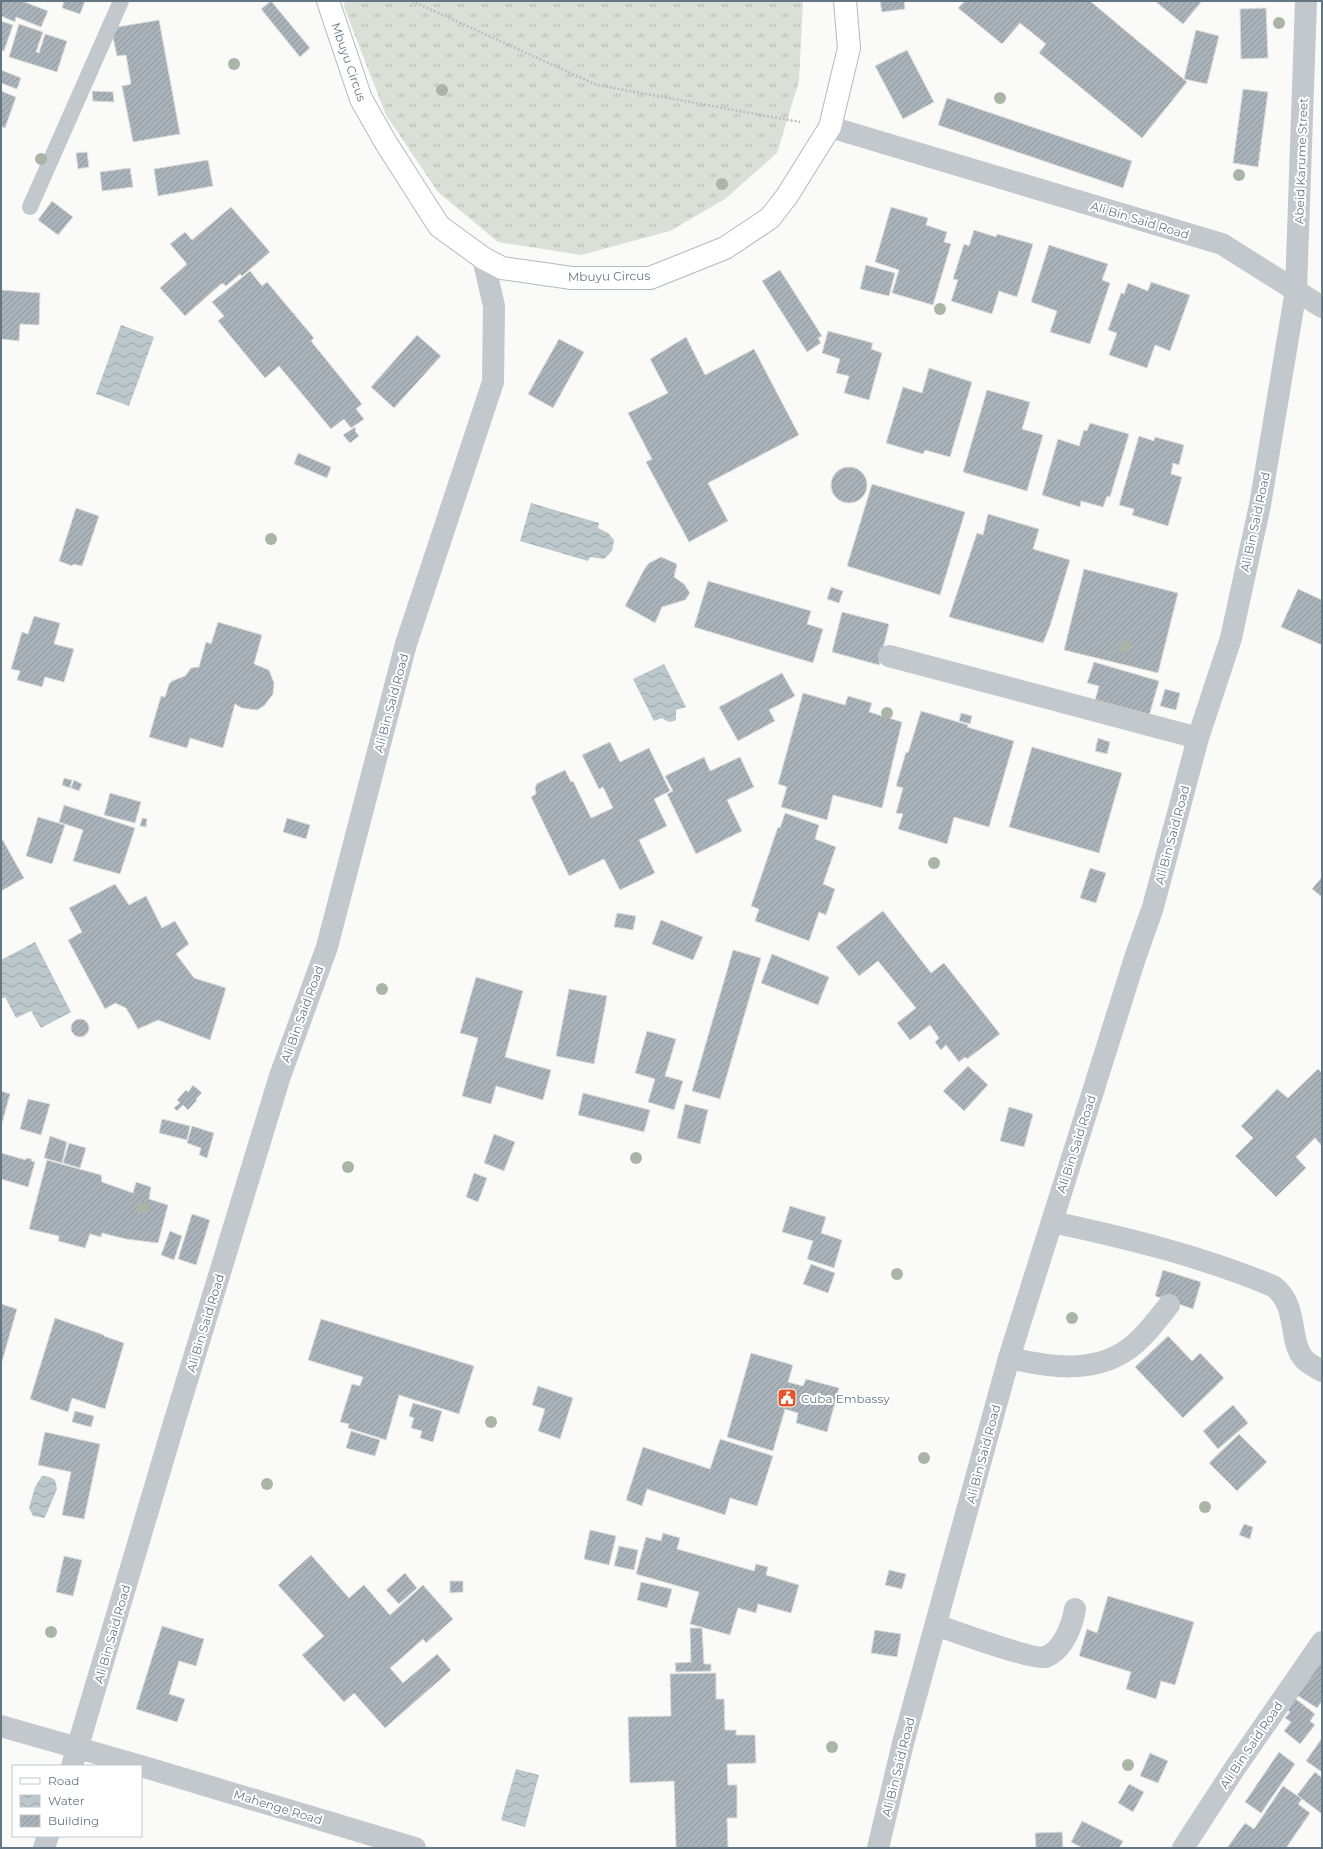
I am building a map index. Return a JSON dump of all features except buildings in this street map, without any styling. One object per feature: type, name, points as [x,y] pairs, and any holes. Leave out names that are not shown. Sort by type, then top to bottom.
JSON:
[{"type":"street","name":"Mbuyu Circus","points":[[328,1],[361,99],[386,143],[439,226],[483,258],[502,268],[572,278],[650,278],[724,248],[770,218],[787,196],[830,127],[849,48],[845,1]]},
{"type":"street","name":"Abeid Karume Street","points":[[1296,290],[1306,1]]},
{"type":"street","name":"Ali Bin Said Road","points":[[830,127],[1222,244],[1296,290],[1259,513],[1230,638],[1198,738],[1153,907],[1135,958],[1009,1358],[903,1743],[878,1848]]},
{"type":"street","name":"Ali Bin Said Road","points":[[76,1757],[172,1431],[280,1076],[327,947],[406,644],[493,382],[494,306],[483,258]]},
{"type":"street","points":[[1296,290],[1322,306]]},
{"type":"street","points":[[889,656],[1198,738]]},
{"type":"street","points":[[1052,1222],[1126,1238],[1200,1259],[1273,1286],[1279,1290],[1288,1304],[1296,1338],[1305,1360],[1322,1371]]},
{"type":"street","points":[[1009,1358],[1042,1365],[1071,1367],[1095,1363],[1115,1357],[1129,1349],[1169,1305]]},
{"type":"street","points":[[936,1625],[1028,1655],[1044,1657],[1054,1651],[1065,1638],[1073,1621],[1075,1609]]},
{"type":"street","name":"Ali Bin Said Road","points":[[1183,1848],[1235,1768],[1322,1642]]},
{"type":"street","name":"Mahenge Road","points":[[1,1726],[76,1757],[134,1765]]},
{"type":"street","name":"Mahenge Road","points":[[142,1766],[415,1848]]},
{"type":"street","points":[[44,1848],[48,1837]]},
{"type":"lane","points":[[30,207],[121,1]]},
{"type":"path","points":[[412,1],[597,85],[830,127]]},
{"type":"green space","points":[[345,1],[803,1],[799,81],[777,153],[725,199],[670,231],[581,255],[498,242],[438,192],[386,115],[344,7]]},
{"type":"water","points":[[121,325],[154,337],[129,406],[96,394]]},
{"type":"water","points":[[531,503],[599,523],[598,528],[608,533],[614,540],[612,551],[604,559],[590,557],[588,561],[520,541]]},
{"type":"water","points":[[664,664],[686,707],[676,710],[676,720],[670,722],[662,718],[654,721],[633,679]]},
{"type":"water","points":[[35,942],[71,1012],[41,1028],[31,1011],[16,1018],[5,997],[1,999],[1,960]]},
{"type":"water","points":[[42,1476],[50,1477],[55,1480],[57,1489],[44,1518],[33,1516],[29,1508],[35,1487]]},
{"type":"water","points":[[516,1769],[539,1775],[525,1827],[501,1820]]},
{"type":"place","name":"Cuba Embassy","points":[[787,1398]]}]
